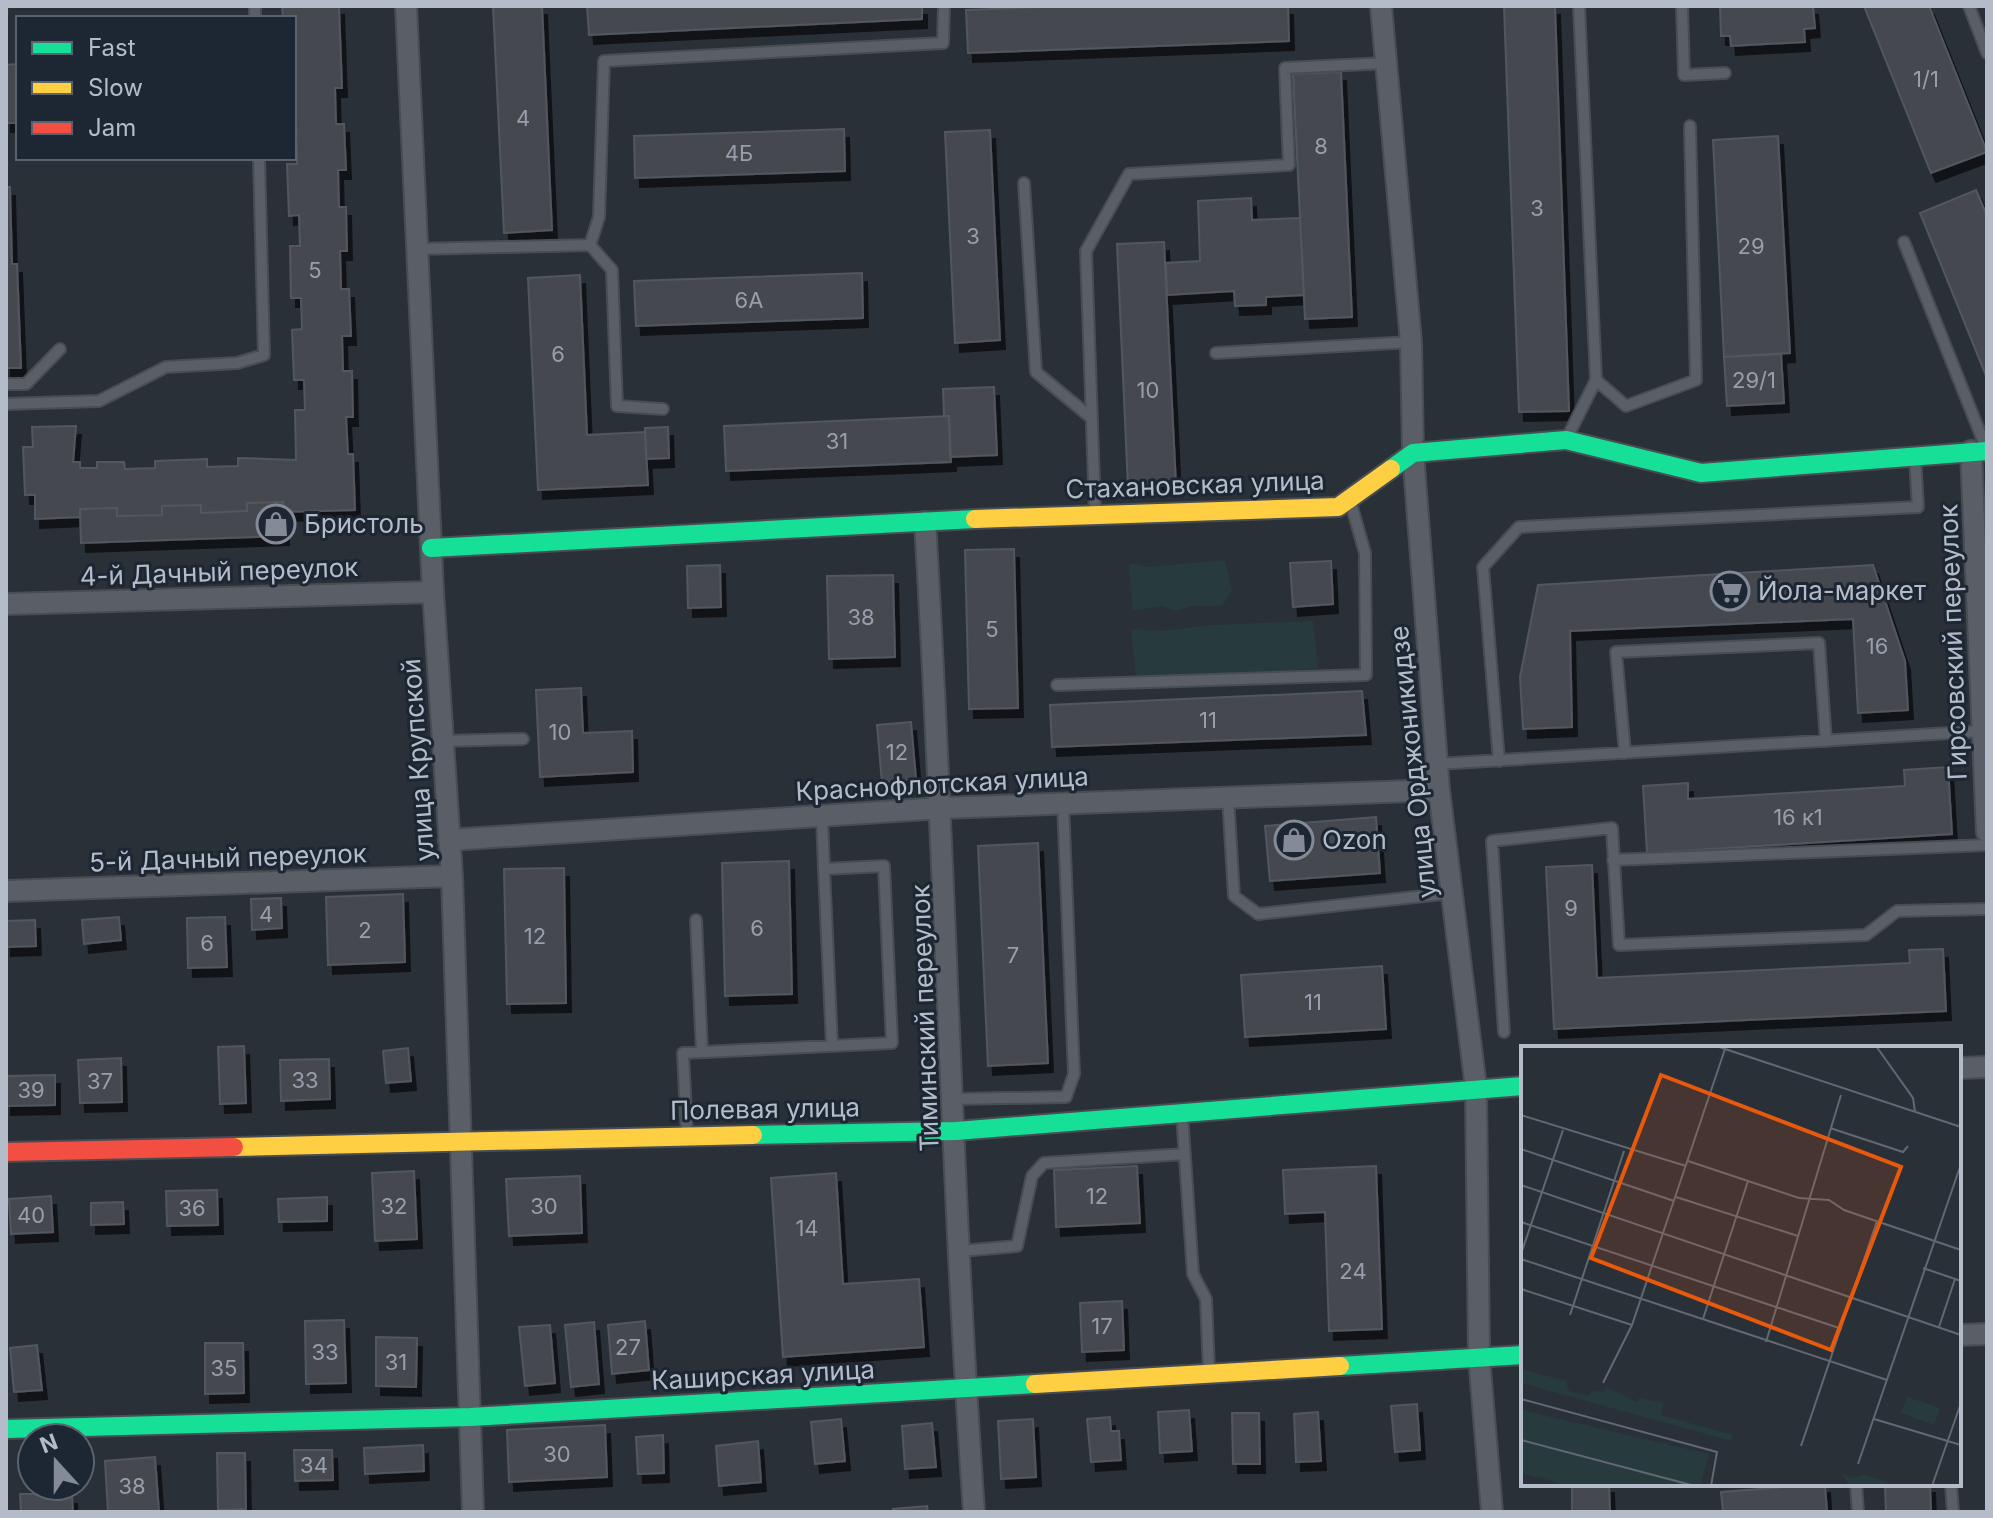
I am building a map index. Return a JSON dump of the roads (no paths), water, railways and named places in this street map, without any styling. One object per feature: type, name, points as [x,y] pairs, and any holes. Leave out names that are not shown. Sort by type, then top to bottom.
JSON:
[{"type":"street","name":"улица Крупской","points":[[406,6],[433,592],[452,876],[473,1512]]},
{"type":"street","name":"улица Орджоникидзе","points":[[1381,6],[1411,342],[1413,453],[1439,790],[1476,1088],[1479,1357],[1492,1512]]},
{"type":"street","points":[[1413,453],[1566,440],[1701,473],[1982,451]]},
{"type":"street","name":"Гирсовский переулок","points":[[1982,451],[1983,731],[1987,832]]},
{"type":"street","name":"Стахановская улица","points":[[431,548],[1095,513],[1338,507],[1413,453]]},
{"type":"street","name":"Тиминский переулок","points":[[925,522],[942,808],[966,1390],[974,1512]]},
{"type":"street","name":"4-й Дачный переулок","points":[[6,604],[433,592]]},
{"type":"street","name":"Краснофлотская улица","points":[[449,840],[942,808],[1439,790]]},
{"type":"street","name":"5-й Дачный переулок","points":[[6,891],[452,876]]},
{"type":"street","points":[[1961,1068],[1987,1067]]},
{"type":"street","name":"Полевая улица","points":[[6,1152],[956,1131],[1521,1086]]},
{"type":"street","points":[[1961,1335],[1987,1334]]},
{"type":"street","name":"Каширская улица","points":[[6,1429],[470,1417],[1521,1355]]},
{"type":"lane","points":[[590,245],[599,217],[604,61],[943,43],[944,6]]},
{"type":"lane","points":[[1566,440],[1596,380],[1579,6]]},
{"type":"lane","points":[[1682,6],[1684,75],[1725,73]]},
{"type":"lane","points":[[1969,6],[1987,53]]},
{"type":"lane","points":[[1095,513],[1089,416],[1086,251],[1129,174],[1289,165],[1285,68],[1387,63]]},
{"type":"lane","points":[[1596,380],[1626,406],[1696,380],[1690,126]]},
{"type":"lane","points":[[6,404],[99,401],[166,367],[237,363],[264,355],[259,160]]},
{"type":"lane","points":[[1024,183],[1036,372],[1089,416]]},
{"type":"lane","points":[[1904,242],[1982,451]]},
{"type":"lane","points":[[417,249],[590,245],[612,270],[617,406],[663,409]]},
{"type":"lane","points":[[1216,353],[1411,342]]},
{"type":"lane","points":[[6,384],[26,384],[60,349]]},
{"type":"lane","points":[[1499,761],[1483,567],[1519,527],[1918,507],[1915,456]]},
{"type":"lane","points":[[1057,685],[1366,675],[1365,553],[1350,498]]},
{"type":"lane","points":[[1625,753],[1616,652],[1819,643],[1826,741]]},
{"type":"lane","points":[[1437,764],[1983,731]]},
{"type":"lane","points":[[443,741],[523,739]]},
{"type":"lane","points":[[1228,797],[1234,896],[1258,914],[1452,893]]},
{"type":"lane","points":[[955,1099],[1066,1097],[1074,1074],[1063,803]]},
{"type":"lane","points":[[822,816],[832,1046]]},
{"type":"lane","points":[[1504,1032],[1492,841],[1612,828],[1619,945],[1866,935],[1897,911],[1987,909]]},
{"type":"lane","points":[[1613,860],[1987,845]]},
{"type":"lane","points":[[687,1137],[683,1053],[892,1043],[884,866],[824,869]]},
{"type":"lane","points":[[696,920],[702,1052]]},
{"type":"lane","points":[[1182,1112],[1193,1274],[1206,1299],[1209,1374]]},
{"type":"lane","points":[[961,1251],[1017,1246],[1032,1176],[1044,1163],[1185,1154]]},
{"type":"lane","points":[[1856,1486],[1858,1512]]},
{"type":"lane","points":[[1951,1486],[1953,1512]]},
{"type":"place","name":"Бристоль","points":[[276,524]]},
{"type":"place","name":"Йола-маркет","points":[[1730,591]]},
{"type":"place","name":"Ozon","points":[[1294,840]]}]
